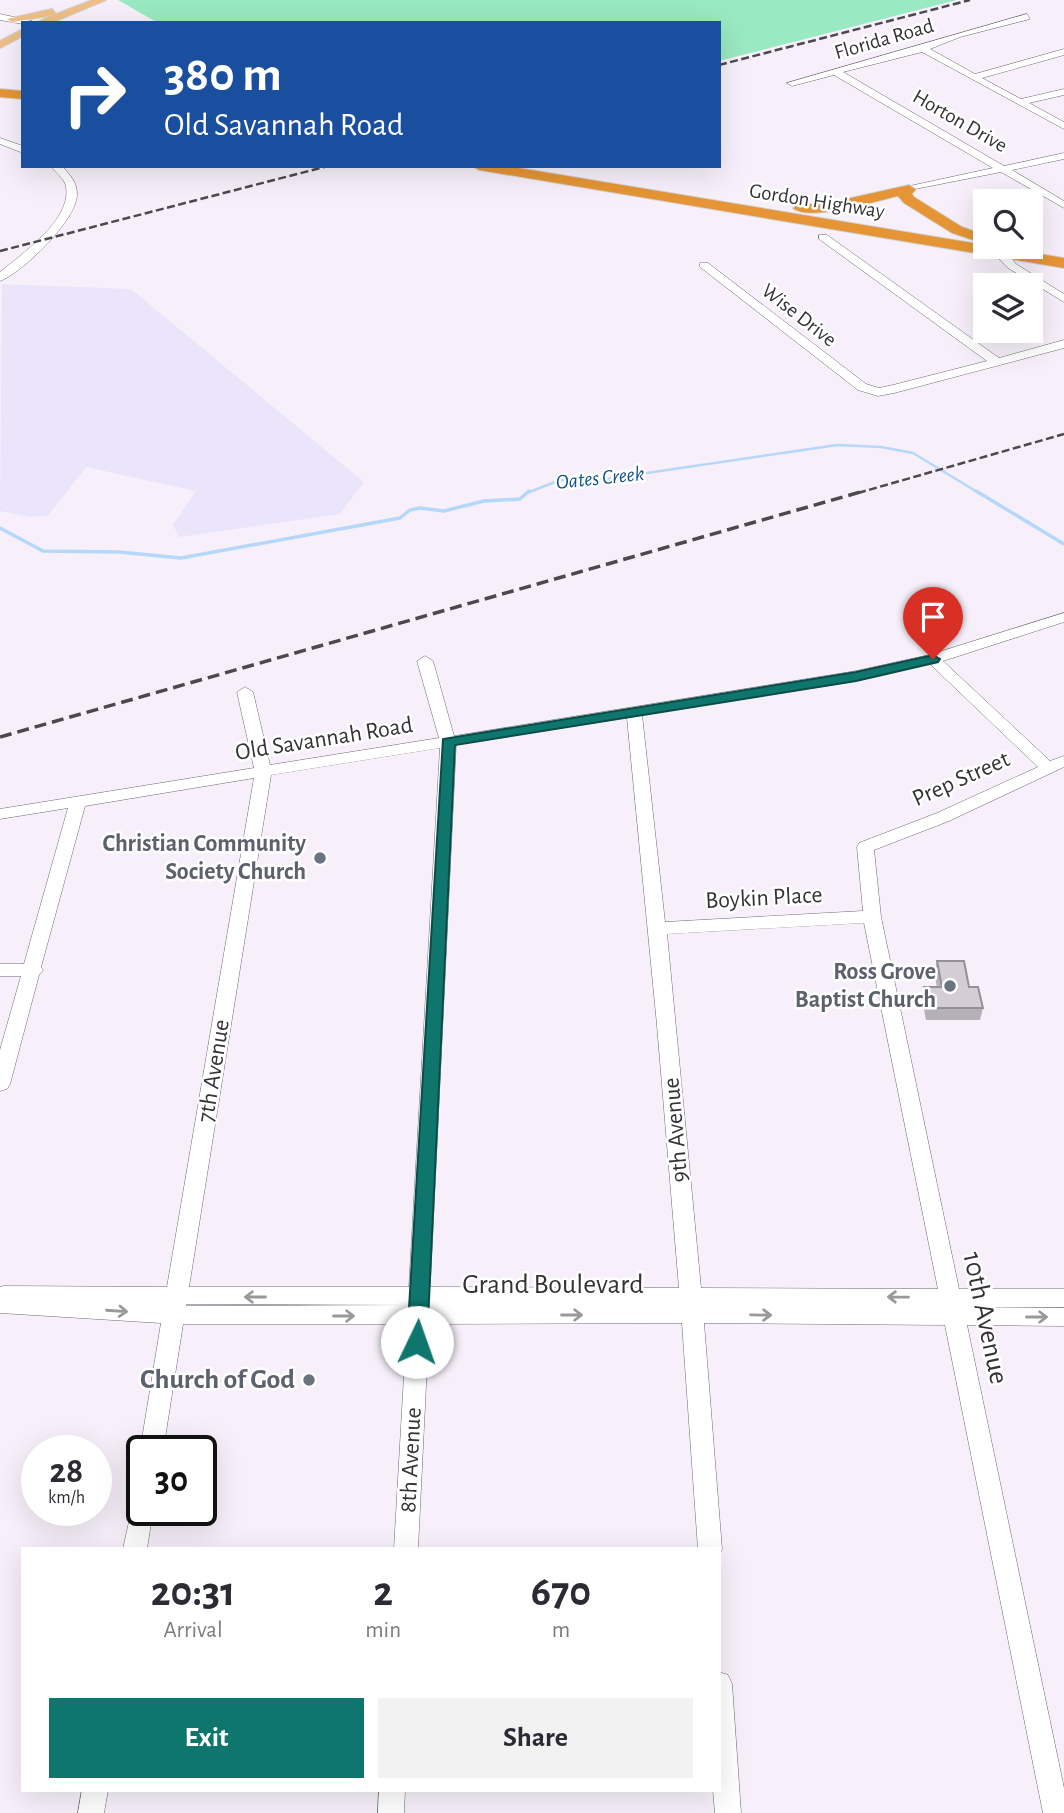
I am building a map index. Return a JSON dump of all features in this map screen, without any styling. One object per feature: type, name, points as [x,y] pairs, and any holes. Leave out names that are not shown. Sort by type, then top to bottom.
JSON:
[{"type":"highway","points":[[0,95],[13,103]]},
{"type":"highway","name":"Gordon Highway","points":[[493,168],[973,238]]},
{"type":"highway","name":"Gordon Highway","points":[[544,168],[973,248]]},
{"type":"highway","points":[[788,213],[909,189]]},
{"type":"highway","points":[[909,189],[904,194],[909,200],[957,230],[973,236]]},
{"type":"highway","points":[[788,213],[823,237],[825,230],[849,227]]},
{"type":"highway","points":[[1043,250],[1064,253]]},
{"type":"highway","name":"Gordon Highway","points":[[1039,259],[1064,263]]},
{"type":"main road","points":[[26,21],[84,0]]},
{"type":"main road","points":[[46,21],[102,0]]},
{"type":"main road","points":[[0,36],[21,23]]},
{"type":"main road","points":[[0,45],[21,33]]},
{"type":"street","points":[[0,18],[21,22]]},
{"type":"street","name":"Florida Road","points":[[792,83],[923,49],[957,35],[1027,18]]},
{"type":"street","points":[[923,49],[1064,126]]},
{"type":"street","points":[[974,76],[1064,52]]},
{"type":"street","name":"Horton Drive","points":[[836,72],[1064,205]]},
{"type":"street","points":[[1020,102],[1064,92]]},
{"type":"street","points":[[0,141],[21,149]]},
{"type":"street","points":[[909,189],[1064,156]]},
{"type":"street","points":[[0,278],[62,220],[71,206],[72,187],[66,174],[58,168]]},
{"type":"street","points":[[823,237],[997,362],[1064,344]]},
{"type":"street","points":[[1006,259],[1012,266],[1064,299]]},
{"type":"street","name":"Wise Drive","points":[[704,265],[845,375],[873,391],[894,389],[997,362]]},
{"type":"street","name":"Old Savannah Road","points":[[0,814],[856,676],[933,659],[1064,617]]},
{"type":"street","points":[[933,659],[1056,764]]},
{"type":"street","name":"8th Avenue","points":[[405,1547],[448,742],[425,661]]},
{"type":"street","name":"7th Avenue","points":[[154,1435],[263,772],[245,692]]},
{"type":"street","name":"9th Avenue","points":[[634,712],[659,928],[692,1304],[710,1547]]},
{"type":"street","name":"Prep Street","points":[[877,840],[943,817],[1056,764]]},
{"type":"street","points":[[0,1084],[34,970],[78,802]]},
{"type":"street","name":"10th Avenue","points":[[877,840],[865,847],[873,917],[1056,1813]]},
{"type":"street","name":"Boykin Place","points":[[659,928],[873,917]]},
{"type":"street","points":[[0,970],[34,970]]},
{"type":"street","name":"Grand Boulevard","points":[[0,1295],[175,1306]]},
{"type":"street","name":"Grand Boulevard","points":[[952,1308],[1064,1298]]},
{"type":"street","name":"Grand Boulevard","points":[[0,1304],[419,1307],[692,1304],[952,1308],[1064,1317]]},
{"type":"street","points":[[135,1547],[139,1526]]},
{"type":"street","points":[[721,1710],[729,1813]]},
{"type":"street","points":[[91,1813],[95,1792]]},
{"type":"street","points":[[391,1813],[392,1792]]},
{"type":"shaded area","points":[[2,284],[131,289],[364,482],[340,514],[179,537],[173,525],[196,491],[86,467],[48,516],[30,517],[0,511]]},
{"type":"green space","points":[[118,0],[957,0],[721,60],[721,21],[155,21]]},
{"type":"building","points":[[937,961],[964,961],[969,987],[978,987],[983,1008],[928,1008],[924,987],[942,987]]},
{"type":"waterway","name":"Oates Creek","points":[[527,493],[560,480],[606,479],[837,445],[881,447],[913,453],[979,493]]},
{"type":"waterway","name":"Oates Creek","points":[[0,528],[43,551],[119,552],[181,558],[400,518],[410,510],[420,508],[444,511],[484,501],[520,499],[529,491]]},
{"type":"waterway","name":"Oates Creek","points":[[976,491],[1064,544]]},
{"type":"railway","points":[[721,64],[970,0]]},
{"type":"railway","points":[[0,251],[320,168]]},
{"type":"railway","points":[[858,493],[1064,434]]},
{"type":"railway","points":[[0,737],[864,491]]},
{"type":"place","name":"Christian Community Society Church","points":[[320,858]]},
{"type":"place","name":"Ross Grove Baptist Church","points":[[950,986]]},
{"type":"place","name":"Church of God","points":[[309,1380]]},
{"type":"route","points":[[417,1342],[448,742],[740,696],[856,676],[933,659]]}]
